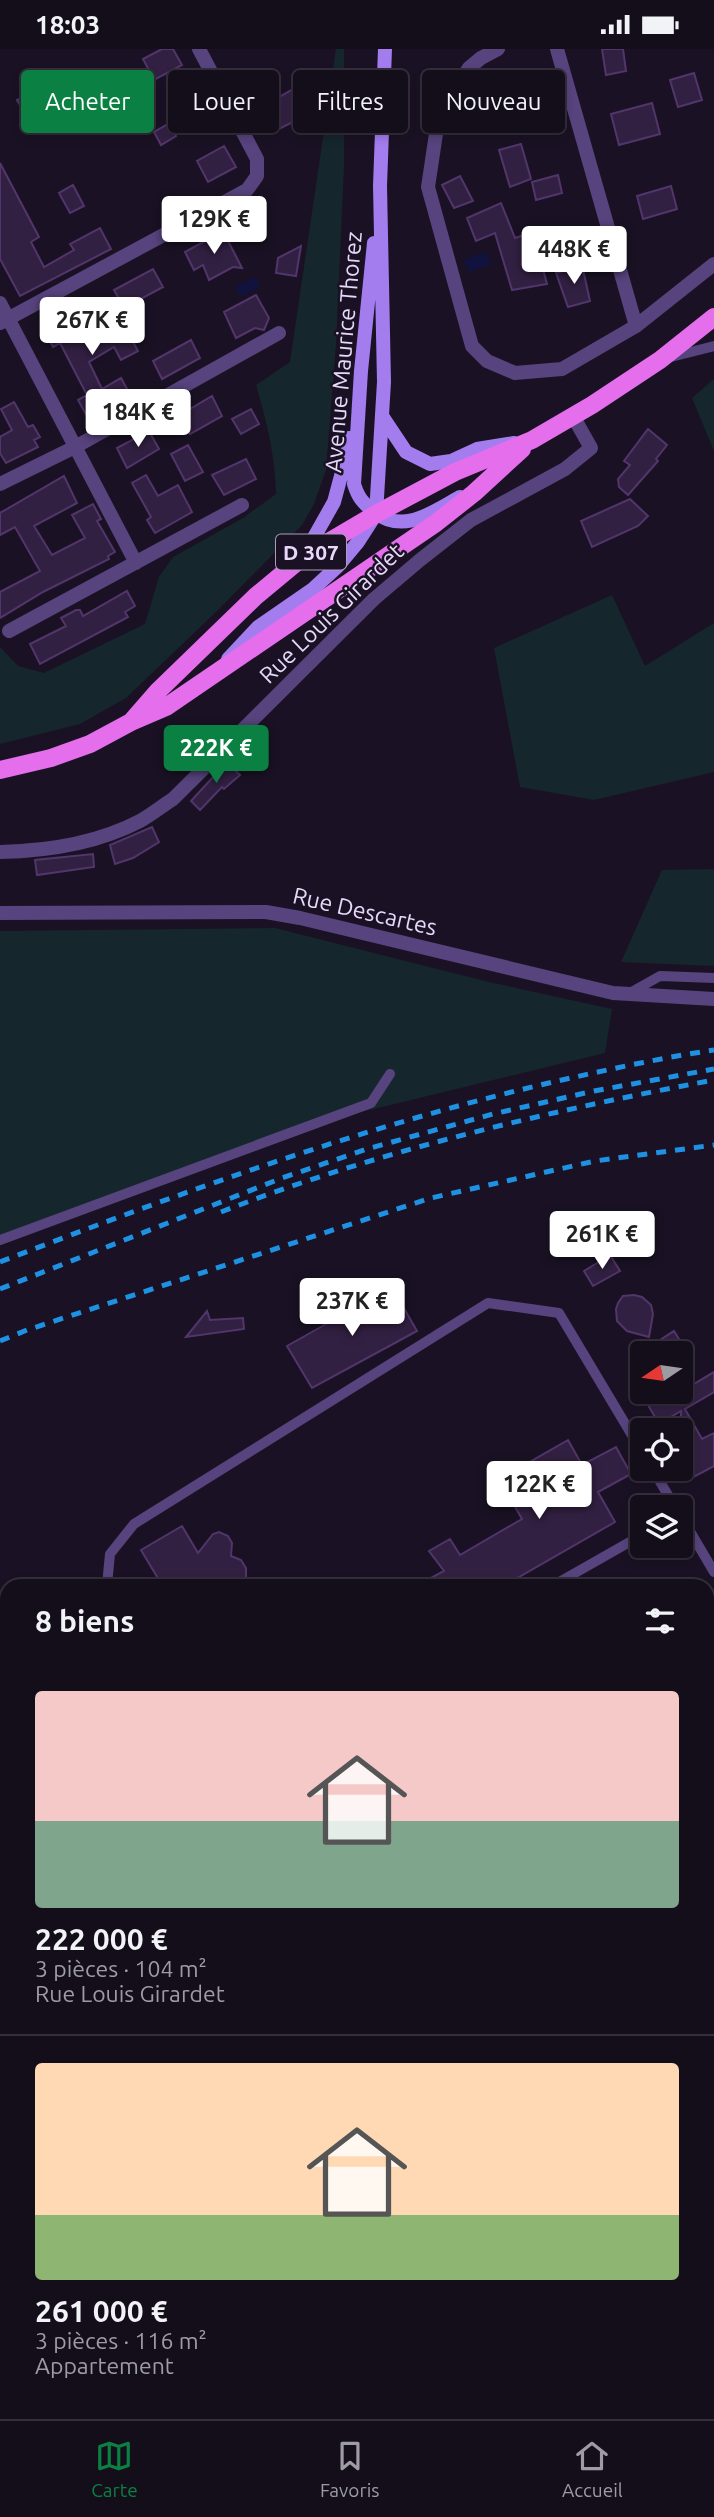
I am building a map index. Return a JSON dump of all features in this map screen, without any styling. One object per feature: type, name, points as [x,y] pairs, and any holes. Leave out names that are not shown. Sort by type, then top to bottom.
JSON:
[{"type":"main road","name":"D 307","points":[[131,722],[158,691],[256,596],[303,557],[455,472],[532,440],[660,360],[714,317]]},
{"type":"main road","name":"D 307","points":[[0,770],[51,758],[90,744],[166,707],[436,523],[532,440]]},
{"type":"street","points":[[4,321],[247,190],[257,176],[257,159],[199,49]]},
{"type":"street","name":"Avenue Maurice Thorez","points":[[218,670],[258,627],[313,589],[338,566],[376,514],[384,356],[380,186],[385,49]]},
{"type":"street","points":[[498,49],[469,68],[450,96],[437,127],[428,187],[472,346],[486,361],[515,373],[562,369],[636,326],[714,264]]},
{"type":"street","points":[[557,49],[636,326]]},
{"type":"street","name":"Avenue Maurice Thorez","points":[[376,514],[358,499],[354,484],[360,371],[380,186]]},
{"type":"street","points":[[0,303],[4,321],[136,563]]},
{"type":"street","points":[[0,484],[75,447],[279,333]]},
{"type":"street","points":[[303,557],[334,502],[345,461],[360,371]]},
{"type":"street","points":[[382,416],[406,452],[430,464],[451,461],[477,449],[532,440]]},
{"type":"street","name":"Rue Louis Girardet","points":[[0,852],[103,837],[140,820],[173,799],[374,599],[420,559],[471,520],[565,469],[591,448],[573,416]]},
{"type":"street","points":[[376,514],[396,522],[425,517],[487,481]]},
{"type":"street","points":[[9,631],[242,505]]},
{"type":"street","name":"Rue Descartes","points":[[0,913],[265,912],[600,990],[714,999]]},
{"type":"lane","points":[[660,360],[714,346]]},
{"type":"lane","points":[[627,994],[660,976],[714,978]]},
{"type":"lane","points":[[0,1240],[372,1103],[390,1074]]},
{"type":"lane","points":[[108,1579],[110,1554],[134,1524],[488,1303],[559,1313],[630,1432]]},
{"type":"lane","points":[[693,1536],[714,1572]]},
{"type":"lane","points":[[565,1579],[630,1542]]},
{"type":"shaded area","points":[[336,49],[344,49],[344,70],[333,70]]},
{"type":"shaded area","points":[[324,133],[344,133],[336,344],[326,470],[314,504],[302,525],[126,698],[80,724],[0,744],[0,647],[18,666],[44,673],[145,624],[159,577],[173,557],[243,518],[276,494],[270,439],[256,385],[290,362]]},
{"type":"shaded area","points":[[486,252],[491,264],[469,272],[464,260]]},
{"type":"shaded area","points":[[255,277],[260,287],[240,297],[235,287]]},
{"type":"shaded area","points":[[714,379],[714,451],[692,398]]},
{"type":"shaded area","points":[[612,595],[645,666],[714,623],[714,772],[594,800],[520,787],[494,648]]},
{"type":"shaded area","points":[[714,869],[714,966],[621,962],[662,870]]},
{"type":"shaded area","points":[[275,928],[489,982],[612,1009],[605,1053],[353,1114],[0,1243],[0,931]]},
{"type":"building","points":[[162,49],[173,49],[182,65],[168,70],[154,80],[154,70],[149,70],[143,59]]},
{"type":"building","points":[[602,49],[623,49],[626,71],[606,75]]},
{"type":"building","points":[[694,73],[702,100],[678,107],[670,80]]},
{"type":"building","points":[[293,89],[293,122],[279,129],[279,97]]},
{"type":"building","points":[[652,103],[660,134],[619,145],[611,114]]},
{"type":"building","points":[[168,124],[168,133],[175,133],[176,136],[161,145],[154,132]]},
{"type":"building","points":[[521,144],[531,179],[510,187],[499,150]]},
{"type":"building","points":[[224,146],[236,167],[208,182],[197,161]]},
{"type":"building","points":[[0,163],[39,237],[31,242],[44,267],[74,250],[70,244],[100,228],[111,249],[20,296],[0,259]]},
{"type":"building","points":[[558,175],[562,193],[536,200],[532,182]]},
{"type":"building","points":[[460,176],[473,201],[454,208],[442,185]]},
{"type":"building","points":[[73,185],[84,206],[70,213],[59,193]]},
{"type":"building","points":[[671,186],[677,209],[643,219],[637,196]]},
{"type":"building","points":[[501,203],[515,238],[533,232],[547,284],[512,290],[495,233],[476,241],[467,218]]},
{"type":"building","points":[[223,231],[242,268],[233,267],[209,280],[203,265],[194,270],[185,252]]},
{"type":"building","points":[[301,246],[296,276],[276,273],[278,258]]},
{"type":"building","points":[[582,265],[590,301],[568,307],[556,273]]},
{"type":"building","points":[[153,269],[163,287],[124,308],[114,290]]},
{"type":"building","points":[[256,295],[269,318],[264,330],[255,328],[236,338],[224,312]]},
{"type":"building","points":[[84,307],[100,338],[127,323],[138,351],[121,360],[114,347],[89,362],[102,389],[121,378],[131,396],[89,420],[78,400],[87,395],[60,343],[53,347],[43,327]]},
{"type":"building","points":[[191,340],[200,358],[162,379],[153,361]]},
{"type":"building","points":[[212,396],[222,416],[190,434],[180,415]]},
{"type":"building","points":[[14,402],[28,427],[33,425],[40,437],[34,440],[38,447],[6,463],[0,453],[0,437],[12,430],[1,409]]},
{"type":"building","points":[[251,409],[259,424],[241,434],[232,419]]},
{"type":"building","points":[[648,429],[667,445],[656,459],[658,461],[628,495],[619,487],[618,479],[630,465],[624,461]]},
{"type":"building","points":[[149,431],[159,449],[127,468],[117,448]]},
{"type":"building","points":[[188,445],[203,472],[185,481],[171,454]]},
{"type":"building","points":[[246,459],[256,479],[224,495],[212,475]]},
{"type":"building","points":[[146,475],[158,496],[178,485],[192,512],[155,533],[147,520],[151,517],[132,483]]},
{"type":"building","points":[[64,476],[77,503],[34,526],[52,555],[85,538],[72,515],[93,504],[101,519],[97,521],[115,552],[108,556],[109,559],[43,592],[0,618],[0,592],[40,571],[15,527],[0,535],[0,513]]},
{"type":"building","points":[[630,499],[648,516],[638,526],[592,547],[581,521]]},
{"type":"building","points":[[127,591],[135,606],[125,612],[128,617],[40,664],[30,644],[66,626],[61,618],[76,610],[80,610],[83,616]]},
{"type":"building","points":[[225,764],[230,765],[240,775],[224,789],[222,787],[200,810],[191,801]]},
{"type":"building","points":[[152,827],[159,842],[133,858],[115,864],[110,845]]},
{"type":"building","points":[[93,854],[94,867],[37,875],[35,860]]},
{"type":"building","points":[[610,1255],[620,1271],[593,1286],[584,1271]]},
{"type":"building","points":[[392,1287],[417,1331],[312,1388],[287,1346]]},
{"type":"building","points":[[623,1296],[642,1297],[651,1305],[653,1314],[649,1337],[627,1331],[617,1321],[618,1303]]},
{"type":"building","points":[[207,1311],[210,1320],[243,1318],[244,1329],[186,1337]]},
{"type":"building","points":[[674,1331],[680,1341],[659,1341]]},
{"type":"building","points":[[714,1372],[714,1392],[685,1409],[690,1418],[681,1418],[681,1411],[669,1418],[656,1418],[647,1404],[693,1404],[693,1384]]},
{"type":"building","points":[[693,1423],[702,1439],[714,1433],[714,1466],[693,1477]]},
{"type":"building","points":[[568,1440],[582,1465],[616,1447],[630,1472],[598,1492],[615,1522],[515,1579],[429,1579],[444,1571],[429,1551],[450,1539],[460,1555],[522,1519],[514,1505],[542,1489],[528,1463]]},
{"type":"building","points":[[182,1526],[198,1553],[213,1534],[219,1532],[228,1536],[232,1543],[231,1556],[241,1560],[246,1568],[246,1579],[158,1579],[141,1550]]},
{"type":"railway","points":[[0,1262],[274,1162],[412,1119],[553,1082],[714,1050]]},
{"type":"railway","points":[[0,1289],[282,1178],[367,1149],[493,1114],[594,1091],[714,1069]]},
{"type":"railway","points":[[221,1212],[341,1170],[464,1135],[589,1105],[714,1080]]},
{"type":"railway","points":[[0,1341],[431,1198],[595,1161],[714,1145]]}]
